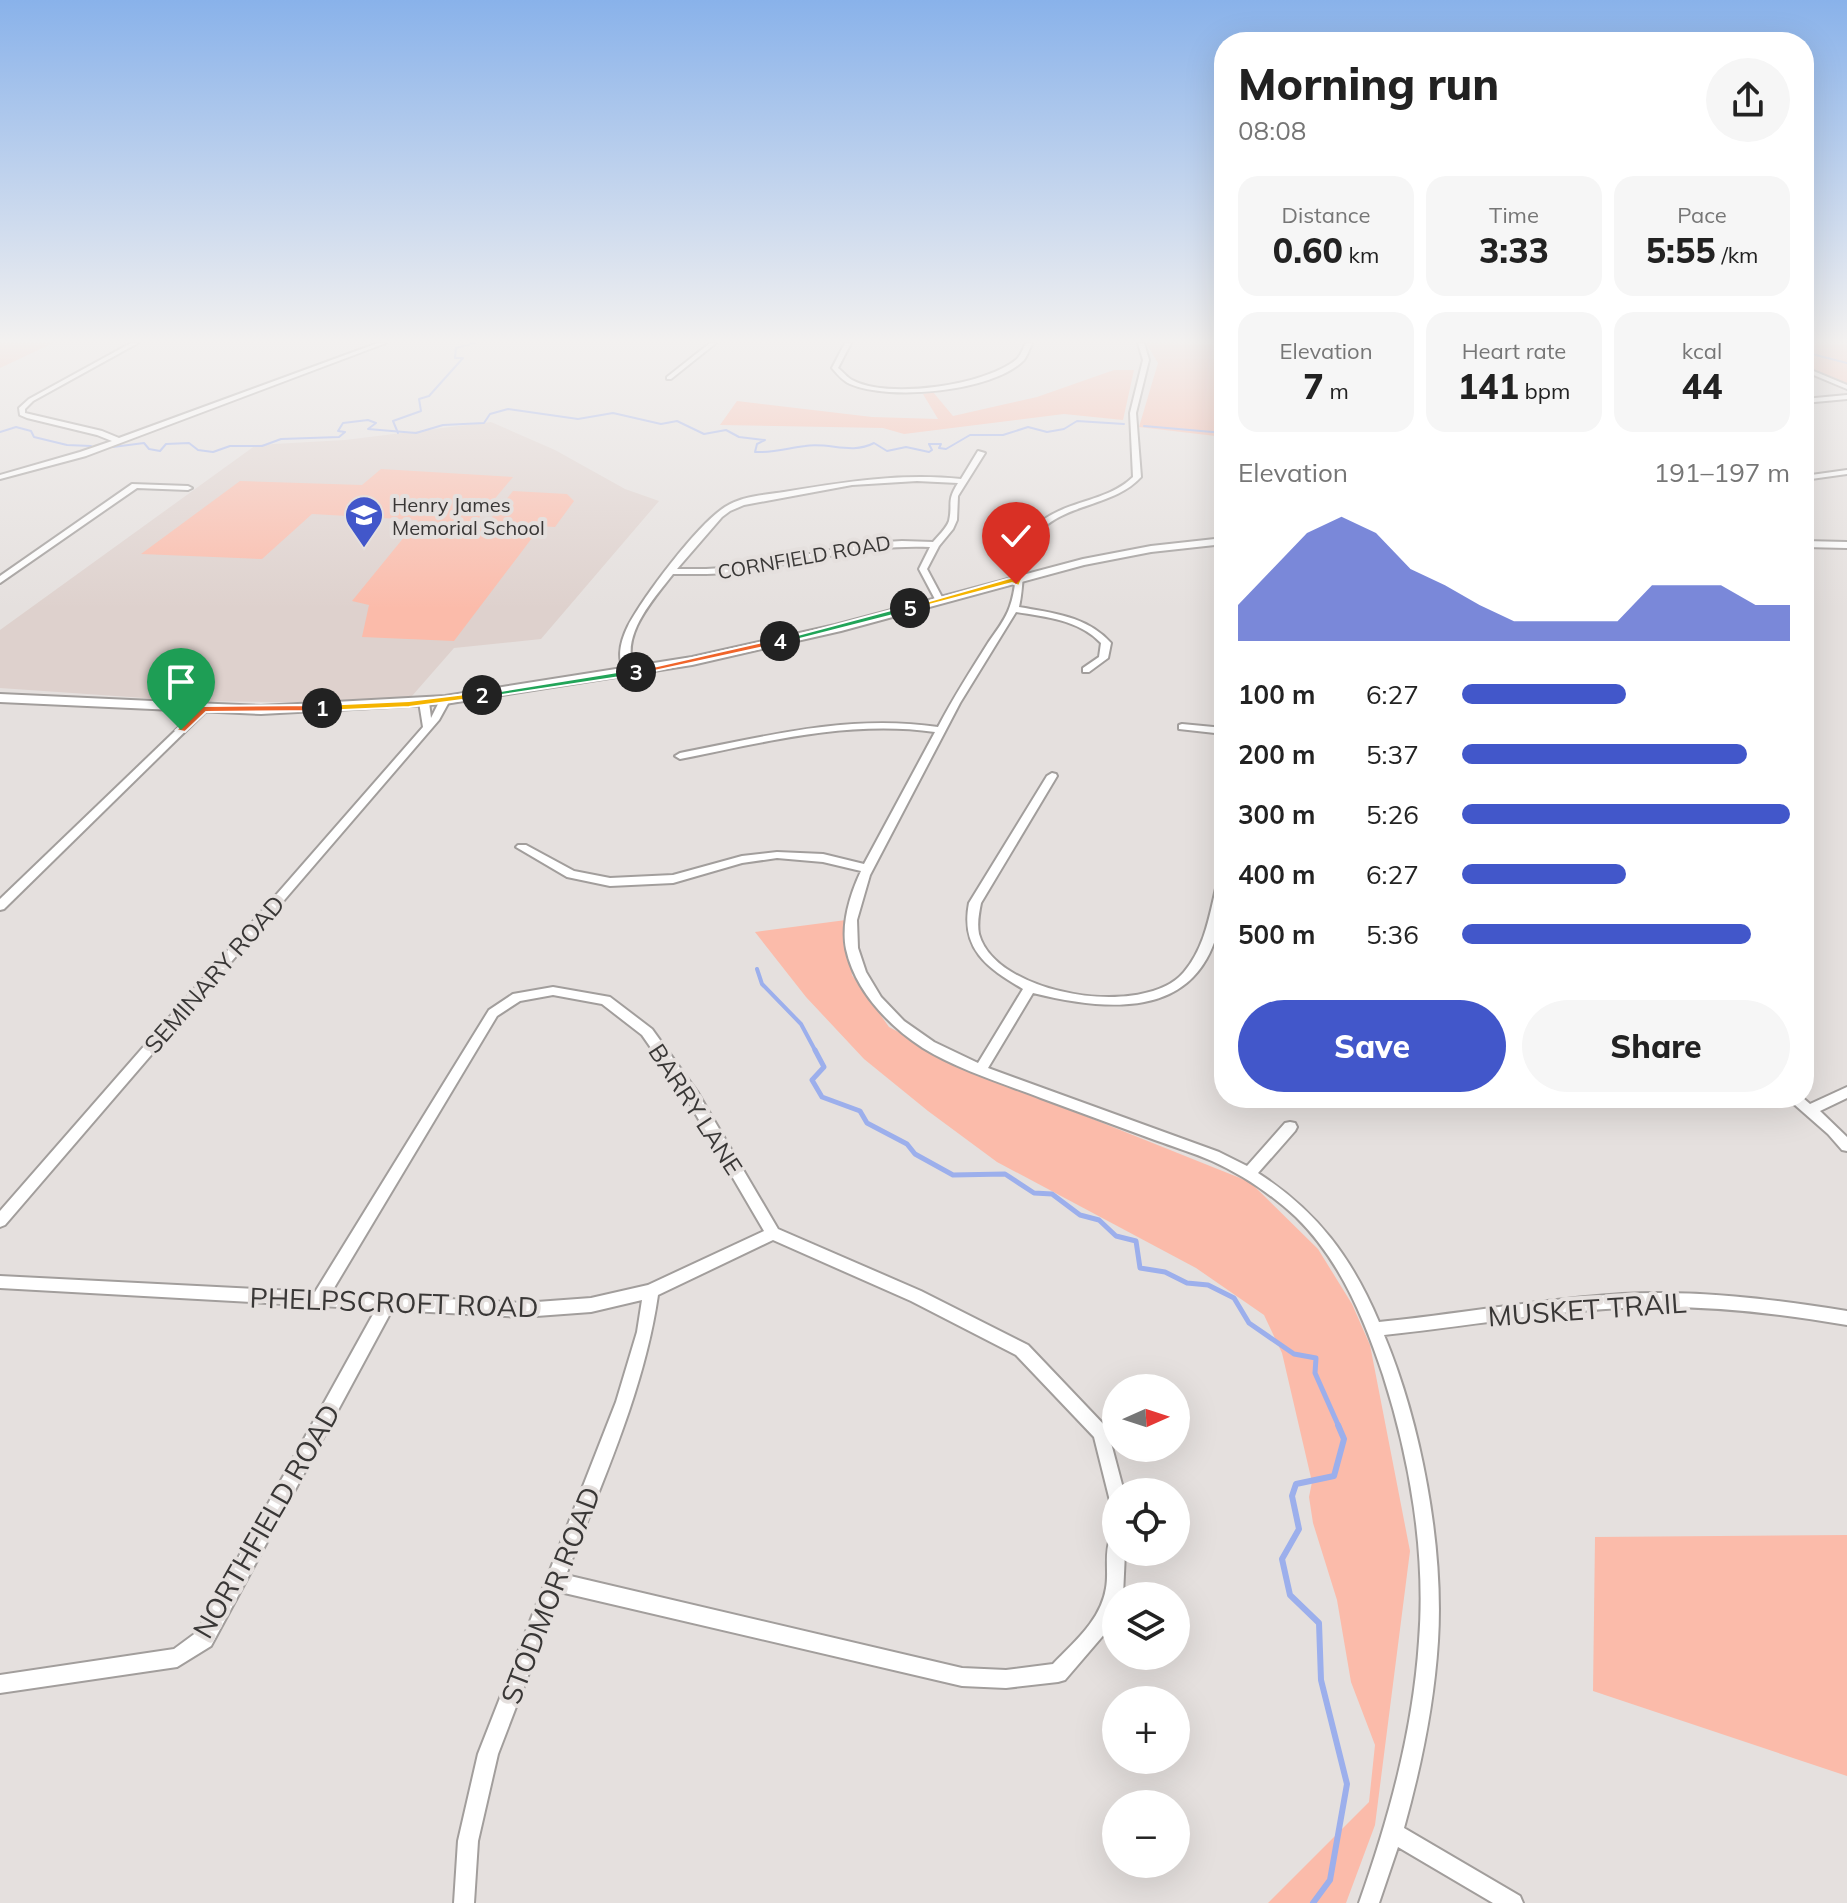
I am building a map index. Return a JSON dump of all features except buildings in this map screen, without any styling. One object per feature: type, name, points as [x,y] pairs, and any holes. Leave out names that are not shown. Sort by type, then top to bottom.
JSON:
[{"type":"street","points":[[94,432],[119,441]]},
{"type":"street","points":[[0,477],[57,463],[144,432]]},
{"type":"street","points":[[1134,432],[1137,477],[1125,487],[1067,510],[1044,524],[1028,542],[1017,579],[1018,599],[1014,609],[941,730],[856,896],[851,920],[852,948],[860,972],[877,1000],[900,1024],[929,1045],[980,1070],[1214,1156],[1250,1173],[1284,1197],[1329,1246],[1342,1265],[1374,1329],[1410,1445],[1427,1554],[1429,1636],[1421,1713],[1395,1834],[1369,1903]]},
{"type":"street","points":[[939,599],[923,569],[935,545],[949,529],[953,520],[954,496],[981,453]]},
{"type":"street","points":[[1814,477],[1847,472]]},
{"type":"street","points":[[631,673],[625,658],[625,642],[646,604],[718,515],[729,508],[873,478],[962,481]]},
{"type":"street","points":[[0,580],[135,486],[188,488]]},
{"type":"street","name":"CORNFIELD ROAD","points":[[673,571],[700,574],[736,572],[891,541],[935,545]]},
{"type":"street","points":[[3,701],[203,709],[339,708],[445,700],[631,673],[837,628],[1108,557],[1214,542]]},
{"type":"street","points":[[1814,544],[1847,545]]},
{"type":"street","points":[[1014,609],[1078,623],[1100,635],[1106,643],[1103,658],[1086,670]]},
{"type":"street","name":"SEMINARY ROAD","points":[[0,1221],[342,829],[445,700]]},
{"type":"street","points":[[424,702],[427,726]]},
{"type":"street","points":[[0,906],[203,709]]},
{"type":"street","points":[[680,756],[859,723],[902,723],[941,730]]},
{"type":"street","points":[[1182,727],[1214,730]]},
{"type":"street","points":[[1052,776],[989,878],[971,916],[974,943],[986,958],[1030,988],[1076,1001],[1134,1002],[1158,995],[1189,975],[1201,959],[1214,914]]},
{"type":"street","points":[[522,847],[571,874],[610,882],[673,879],[742,860],[777,855],[823,858],[868,869]]},
{"type":"street","points":[[980,1070],[1030,988]]},
{"type":"street","name":"BARRY LANE","points":[[319,1300],[493,1013],[517,997],[553,991],[606,1000],[647,1032],[693,1097],[773,1233]]},
{"type":"street","points":[[1810,1110],[1847,1092]]},
{"type":"street","points":[[1807,1108],[1847,1146]]},
{"type":"street","points":[[1250,1173],[1290,1127]]},
{"type":"street","points":[[773,1233],[916,1296],[1022,1350],[1101,1433],[1112,1478]]},
{"type":"street","name":"PHELPSCROFT ROAD","points":[[0,1282],[523,1310],[591,1305],[651,1291],[773,1233]]},
{"type":"street","name":"STODMOR ROAD","points":[[464,1903],[468,1841],[488,1754],[624,1402],[645,1332],[651,1291]]},
{"type":"street","name":"MUSKET TRAIL","points":[[1374,1329],[1581,1304],[1659,1300],[1776,1307],[1847,1318]]},
{"type":"street","name":"NORTHFIELD ROAD","points":[[0,1684],[177,1658],[204,1639],[387,1304]]},
{"type":"street","points":[[556,1582],[962,1677],[1006,1679],[1058,1673],[1106,1616],[1115,1593],[1116,1566]]},
{"type":"street","points":[[1395,1834],[1513,1903]]},
{"type":"shaded area","name":"Henry James Memorial School","points":[[411,432],[513,432],[555,450],[625,489],[659,501],[541,639],[454,648],[412,696],[348,703],[188,701],[0,688],[0,630],[256,445],[345,440]]},
{"type":"shaded area","points":[[1180,432],[1214,432],[1214,436]]},
{"type":"shaded area","points":[[381,469],[513,477],[472,526],[538,530],[454,641],[362,637],[369,605],[352,601],[418,520],[312,514],[262,559],[141,554],[240,481],[362,485]]},
{"type":"shaded area","points":[[513,491],[567,494],[574,501],[555,527],[487,523]]},
{"type":"shaded area","points":[[846,920],[852,975],[889,1027],[973,1071],[1250,1182],[1318,1249],[1352,1304],[1370,1345],[1410,1551],[1375,1825],[1346,1903],[1268,1903],[1369,1802],[1375,1745],[1351,1682],[1337,1600],[1313,1523],[1309,1497],[1312,1482],[1282,1353],[1264,1315],[1196,1268],[997,1162],[928,1111],[864,1059],[806,997],[755,932]]},
{"type":"shaded area","points":[[1847,1535],[1847,1776],[1593,1691],[1595,1537]]},
{"type":"waterway","points":[[31,432],[34,437],[67,445],[91,446]]},
{"type":"waterway","points":[[113,447],[144,443],[149,449],[160,451],[166,444],[189,443],[198,450],[213,452],[230,446],[262,446],[281,439],[339,437],[344,432]]},
{"type":"waterway","points":[[402,432],[420,432]]},
{"type":"waterway","points":[[699,432],[716,432]]},
{"type":"waterway","points":[[729,432],[739,437],[765,440],[757,444],[755,452],[814,445],[857,448],[874,443],[887,451],[906,447],[929,452],[932,450],[929,444],[941,444],[939,448],[946,449],[970,435],[1003,435],[1013,432]]},
{"type":"waterway","points":[[757,969],[762,984],[801,1024],[816,1052]]},
{"type":"waterway","points":[[815,1050],[824,1067],[812,1080],[822,1097],[860,1111],[867,1123],[907,1144],[915,1154],[953,1175],[1005,1174],[1034,1193],[1052,1194],[1080,1215],[1099,1220],[1116,1236],[1136,1241],[1140,1268],[1165,1272],[1187,1283],[1208,1285],[1234,1298],[1249,1323],[1294,1354],[1316,1358],[1315,1373],[1339,1427]]},
{"type":"waterway","points":[[1313,1903],[1330,1880],[1347,1784],[1321,1680],[1319,1623],[1290,1595],[1282,1559],[1299,1529],[1292,1496],[1296,1484],[1334,1476],[1344,1439],[1338,1425]]},
{"type":"place","name":"Henry James Memorial School","points":[[364,549]]},
{"type":"route","points":[[181,730],[203,709],[261,710],[409,704],[631,673],[837,628],[1017,579],[1016,584]]}]
